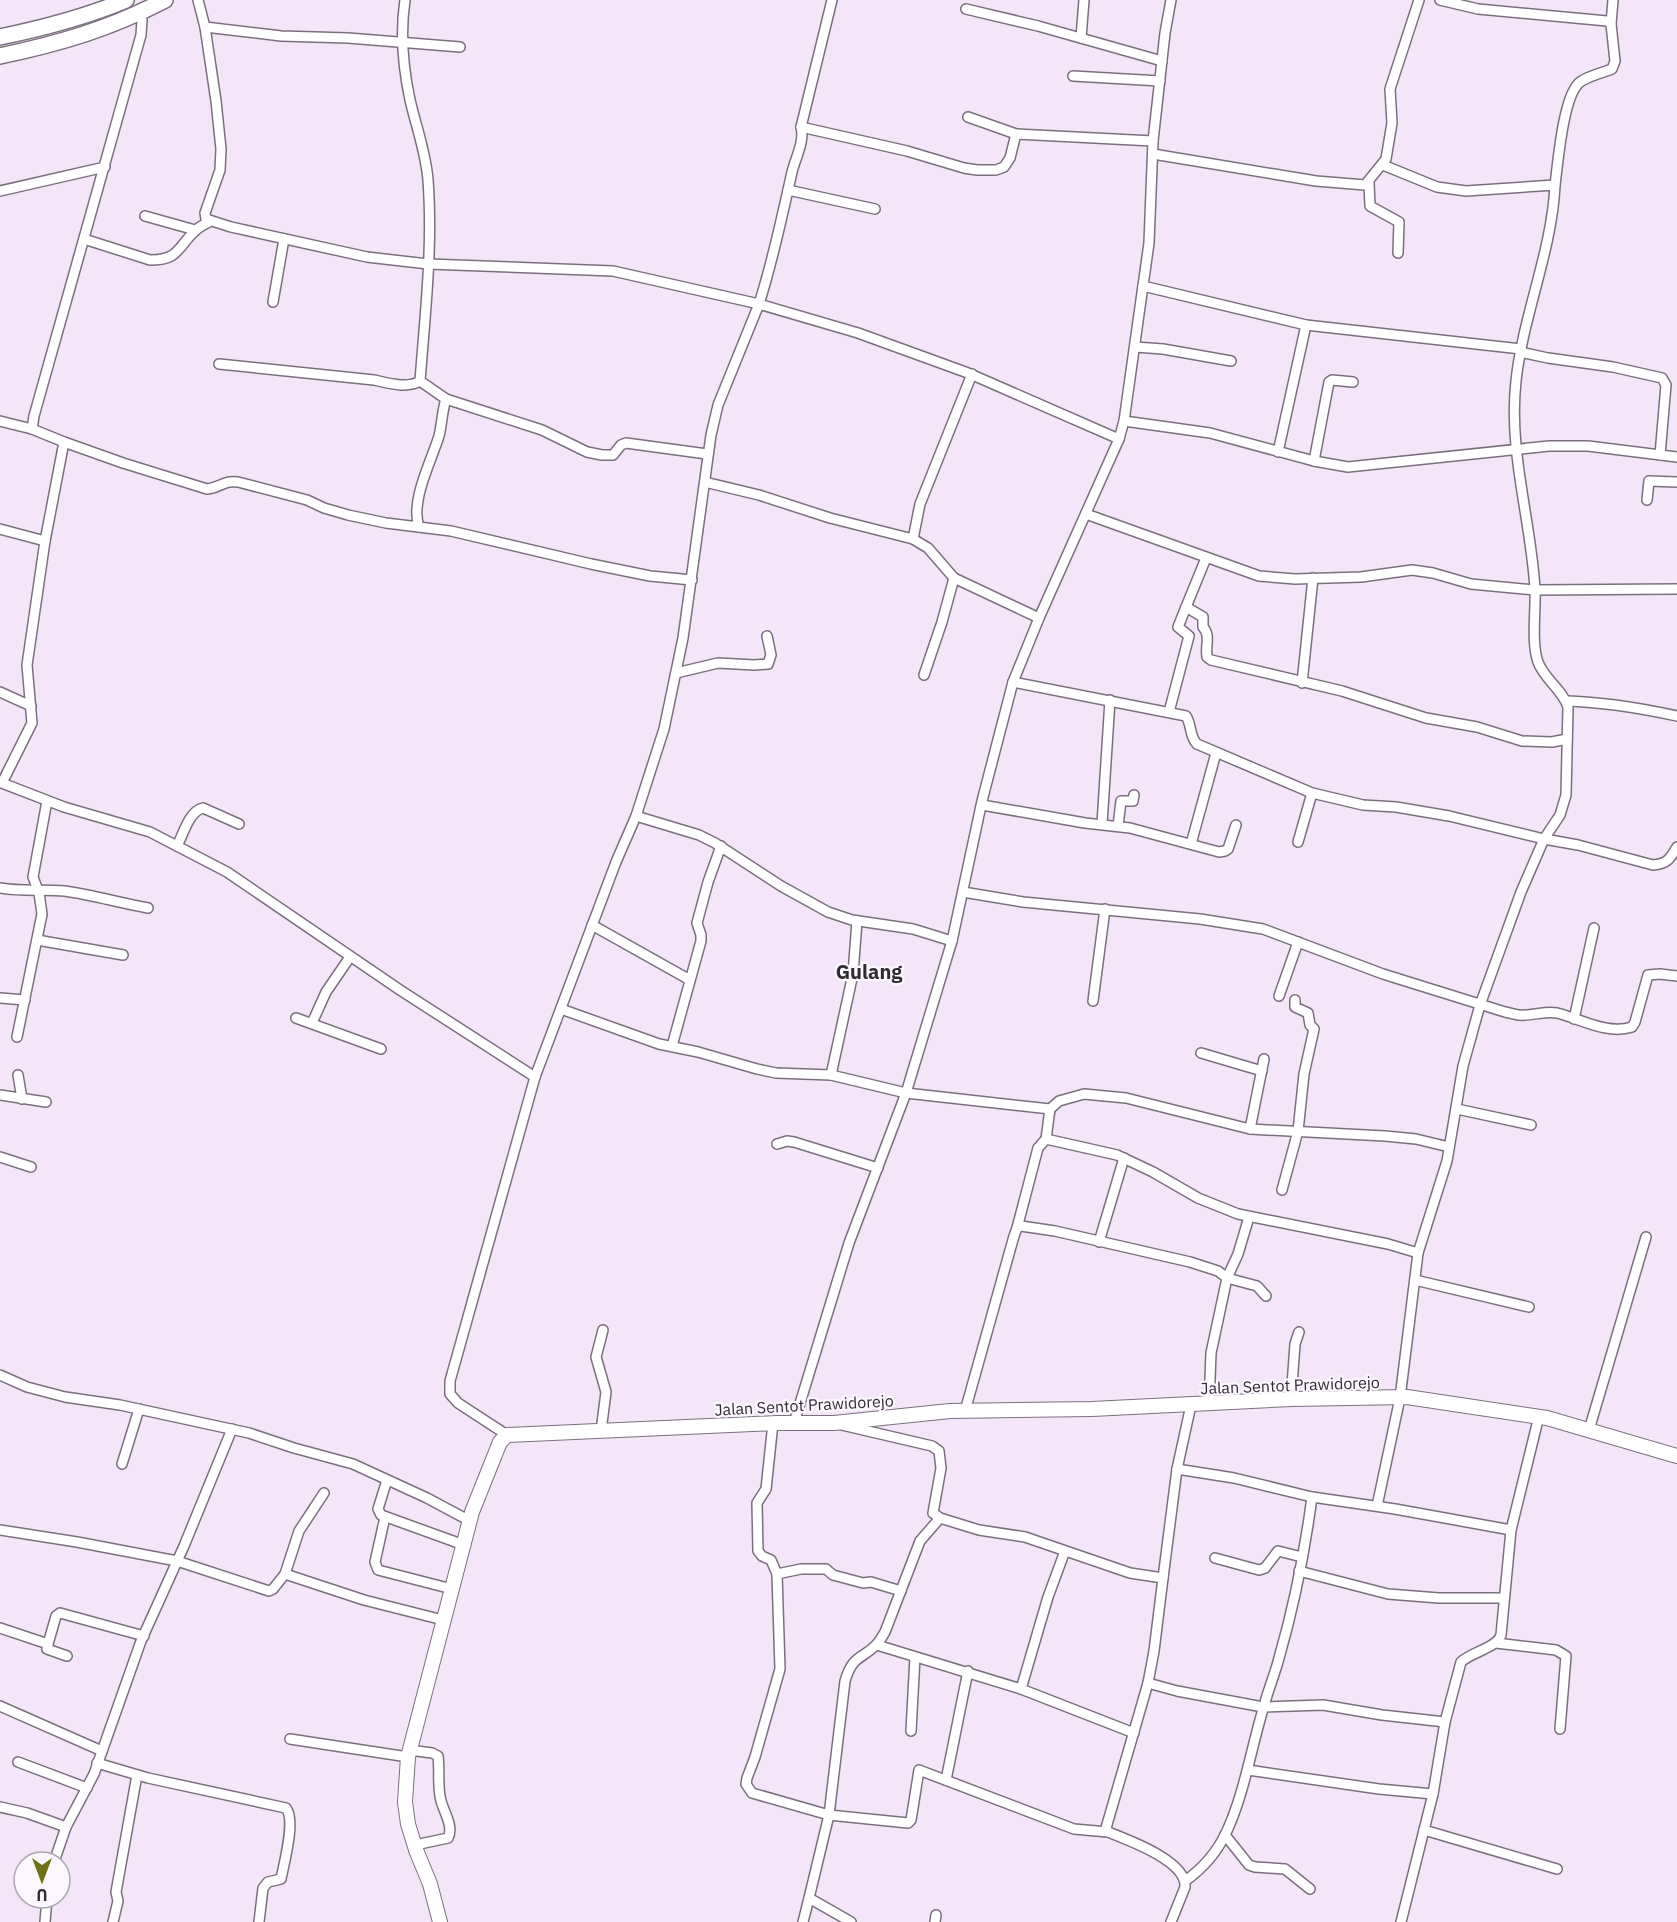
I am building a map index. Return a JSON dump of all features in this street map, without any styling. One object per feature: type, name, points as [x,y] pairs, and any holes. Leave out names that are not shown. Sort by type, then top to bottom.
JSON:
[{"type":"highway","points":[[0,37],[41,28],[127,0]]},
{"type":"highway","points":[[0,56],[80,37],[139,14],[165,0]]},
{"type":"main road","name":"Jalan Sentot Prawidorejo","points":[[507,1436],[773,1423],[834,1423],[965,1411],[1209,1405],[1291,1399],[1400,1398],[1539,1416],[1677,1456]]},
{"type":"main road","points":[[440,1922],[430,1884],[408,1824],[405,1802],[412,1753],[443,1620],[470,1521],[500,1442],[507,1436]]},
{"type":"street","points":[[32,429],[141,35],[142,20],[127,0]]},
{"type":"street","points":[[198,0],[206,27],[221,149],[220,170],[206,219],[367,258],[428,264],[613,272],[759,304],[858,333],[972,374],[1119,439]]},
{"type":"street","points":[[405,0],[402,41],[410,98],[428,179],[428,264],[420,381]]},
{"type":"street","points":[[507,1436],[458,1403],[450,1394],[450,1382],[535,1077],[636,816],[664,729],[692,580],[707,454],[718,405],[759,304],[776,245],[803,134],[801,127],[832,0]]},
{"type":"street","points":[[1081,38],[1084,0]]},
{"type":"street","points":[[794,1423],[849,1243],[906,1093],[952,941],[981,805],[1013,682],[1125,421],[1149,243],[1153,141],[1171,0]]},
{"type":"street","points":[[1153,154],[1316,181],[1361,186],[1369,183],[1383,165],[1390,144],[1392,123],[1390,89],[1419,0]]},
{"type":"street","points":[[1440,0],[1478,9],[1606,21],[1611,24]]},
{"type":"street","points":[[1377,1506],[1400,1398],[1418,1253],[1449,1147],[1463,1066],[1480,1005],[1521,892],[1544,839],[1560,814],[1566,795],[1566,701],[1549,681],[1538,663],[1535,651],[1535,590],[1526,510],[1516,450],[1516,383],[1554,198],[1562,133],[1573,91],[1579,83],[1612,69],[1615,61],[1611,24],[1613,0]]},
{"type":"street","points":[[966,9],[1162,61]]},
{"type":"street","points":[[206,27],[281,36],[402,41],[460,47]]},
{"type":"street","points":[[1072,76],[1160,81]]},
{"type":"street","points":[[968,117],[1016,134],[1153,141]]},
{"type":"street","points":[[801,127],[907,151],[951,165],[977,170],[996,170],[1004,167],[1010,158],[1016,134]]},
{"type":"street","points":[[1383,165],[1437,187],[1466,190],[1555,185]]},
{"type":"street","points":[[0,191],[105,167]]},
{"type":"street","points":[[1369,183],[1370,206],[1399,222],[1398,253]]},
{"type":"street","points":[[788,190],[875,209]]},
{"type":"street","points":[[145,216],[195,230]]},
{"type":"street","points":[[84,240],[150,260],[159,260],[177,254],[195,230],[211,221]]},
{"type":"street","points":[[273,302],[284,239]]},
{"type":"street","points":[[1143,286],[1306,325],[1521,350],[1548,358],[1613,367],[1662,378],[1666,385],[1660,455]]},
{"type":"street","points":[[1278,452],[1306,325]]},
{"type":"street","points":[[1135,346],[1231,361]]},
{"type":"street","points":[[219,364],[398,384],[414,385],[420,381]]},
{"type":"street","points":[[913,539],[920,504],[972,374]]},
{"type":"street","points":[[420,381],[446,399],[542,430],[572,446],[602,455],[613,455],[621,445],[626,443],[707,454]]},
{"type":"street","points":[[1314,461],[1329,381],[1353,381]]},
{"type":"street","points":[[419,526],[416,517],[418,498],[440,430],[441,415],[446,399]]},
{"type":"street","points":[[0,421],[32,429],[123,463],[207,489],[228,481],[307,500],[348,515],[386,523],[451,531],[640,574],[692,580]]},
{"type":"street","points":[[1125,421],[1210,433],[1314,461],[1348,467],[1548,446],[1588,446],[1677,457]]},
{"type":"street","points":[[64,442],[45,541],[27,665],[32,723],[1,782],[64,807],[150,832],[227,872],[350,957],[535,1077]]},
{"type":"street","points":[[1647,500],[1649,481],[1677,482]]},
{"type":"street","points":[[705,482],[913,539],[928,548],[954,578],[1039,618]]},
{"type":"street","points":[[1086,514],[1259,576],[1361,577],[1412,570],[1433,573],[1471,584],[1535,590],[1677,589]]},
{"type":"street","points":[[0,529],[45,541]]},
{"type":"street","points":[[1169,712],[1189,636],[1178,627],[1206,558]]},
{"type":"street","points":[[924,675],[954,578]]},
{"type":"street","points":[[1302,683],[1313,578]]},
{"type":"street","points":[[1186,606],[1203,617],[1203,628],[1208,636],[1207,657],[1302,683],[1342,691],[1426,718],[1477,727],[1522,741],[1567,740]]},
{"type":"street","points":[[676,673],[718,663],[768,664],[771,655],[767,636]]},
{"type":"street","points":[[1013,682],[1186,716],[1193,739],[1197,744],[1312,793],[1363,805],[1396,807],[1449,816],[1578,845],[1653,865],[1664,864],[1671,858],[1677,847]]},
{"type":"street","points":[[0,692],[31,706]]},
{"type":"street","points":[[1102,824],[1110,700]]},
{"type":"street","points":[[1566,701],[1600,702],[1677,716]]},
{"type":"street","points":[[1191,844],[1216,753]]},
{"type":"street","points":[[1298,842],[1312,793]]},
{"type":"street","points":[[1118,826],[1121,801],[1133,801],[1134,795]]},
{"type":"street","points":[[17,1037],[42,914],[38,889],[33,877],[47,801]]},
{"type":"street","points":[[981,805],[1118,826],[1225,851],[1228,849],[1236,825]]},
{"type":"street","points":[[177,846],[193,814],[198,809],[203,808],[239,824]]},
{"type":"street","points":[[636,816],[692,832],[721,846],[807,902],[828,912],[857,921],[913,929],[952,941]]},
{"type":"street","points":[[672,1046],[701,941],[697,923],[721,846]]},
{"type":"street","points":[[0,888],[66,892],[148,908]]},
{"type":"street","points":[[963,892],[1023,902],[1200,918],[1263,929],[1383,974],[1480,1005],[1522,1016],[1543,1012],[1556,1013],[1622,1030],[1632,1027],[1648,975],[1677,976]]},
{"type":"street","points":[[1093,1002],[1105,909]]},
{"type":"street","points":[[831,1074],[852,974],[857,921]]},
{"type":"street","points":[[592,925],[690,980]]},
{"type":"street","points":[[1574,1019],[1594,928]]},
{"type":"street","points":[[37,940],[123,955]]},
{"type":"street","points":[[1279,996],[1298,942]]},
{"type":"street","points":[[312,1023],[326,992],[350,957]]},
{"type":"street","points":[[0,998],[26,1000]]},
{"type":"street","points":[[1282,1190],[1298,1131],[1304,1074],[1314,1029],[1310,1024],[1308,1013],[1294,1007],[1295,1000]]},
{"type":"street","points":[[561,1009],[630,1034],[757,1069],[777,1073],[831,1074],[906,1093],[1050,1109]]},
{"type":"street","points":[[296,1018],[381,1049]]},
{"type":"street","points":[[1200,1053],[1262,1071]]},
{"type":"street","points":[[1250,1129],[1264,1059]]},
{"type":"street","points":[[18,1075],[22,1099]]},
{"type":"street","points":[[965,1411],[1038,1148],[1046,1139],[1050,1109],[1068,1096],[1084,1094],[1126,1098],[1250,1129],[1416,1139],[1449,1147]]},
{"type":"street","points":[[0,1095],[46,1102]]},
{"type":"street","points":[[1457,1108],[1531,1125]]},
{"type":"street","points":[[1046,1139],[1117,1155],[1198,1198],[1250,1217],[1388,1244],[1418,1253]]},
{"type":"street","points":[[777,1144],[787,1141],[794,1142],[878,1168]]},
{"type":"street","points":[[0,1157],[31,1167]]},
{"type":"street","points":[[1099,1242],[1124,1158]]},
{"type":"street","points":[[1209,1405],[1211,1353],[1227,1278],[1238,1254],[1250,1217]]},
{"type":"street","points":[[1017,1228],[1026,1226],[1190,1262],[1218,1271],[1227,1278],[1257,1286],[1266,1296]]},
{"type":"street","points":[[1588,1430],[1646,1237]]},
{"type":"street","points":[[1415,1280],[1529,1307]]},
{"type":"street","points":[[601,1431],[606,1392],[596,1357],[603,1330]]},
{"type":"street","points":[[1291,1399],[1295,1344],[1299,1332]]},
{"type":"street","points":[[0,1375],[27,1387],[65,1397],[139,1409],[232,1429],[353,1464],[427,1498],[470,1521]]},
{"type":"street","points":[[1108,1832],[1106,1823],[1148,1683],[1177,1470],[1191,1405]]},
{"type":"street","points":[[122,1464],[139,1409]]},
{"type":"street","points":[[1401,1922],[1433,1794],[1445,1722],[1461,1662],[1467,1656],[1500,1640],[1511,1530],[1539,1416]]},
{"type":"street","points":[[773,1423],[766,1489],[758,1503],[758,1551],[762,1556],[771,1560],[777,1574],[780,1669],[746,1784],[752,1793],[829,1815],[908,1823],[911,1820],[919,1770],[1074,1829],[1108,1832],[1148,1849],[1178,1869],[1185,1881]]},
{"type":"street","points":[[834,1423],[932,1446],[939,1451],[941,1468],[933,1513],[940,1518],[979,1530],[1025,1537],[1130,1573],[1162,1578]]},
{"type":"street","points":[[58,1850],[66,1827],[98,1763],[144,1636],[232,1429]]},
{"type":"street","points":[[1177,1470],[1234,1478],[1312,1497],[1511,1530]]},
{"type":"street","points":[[387,1480],[378,1509],[381,1515],[464,1545]]},
{"type":"street","points":[[0,1530],[177,1561],[269,1591],[285,1574],[299,1531],[324,1493]]},
{"type":"street","points":[[1172,1922],[1185,1881],[1199,1871],[1225,1835],[1236,1808],[1263,1707],[1279,1658],[1302,1557],[1312,1497]]},
{"type":"street","points":[[385,1517],[375,1562],[378,1570],[452,1589]]},
{"type":"street","points":[[803,1922],[829,1815],[845,1680],[849,1667],[860,1656],[877,1645],[885,1632],[920,1541],[940,1518]]},
{"type":"street","points":[[1021,1689],[1048,1597],[1065,1551]]},
{"type":"street","points":[[1215,1558],[1259,1570],[1269,1564],[1277,1552],[1302,1557]]},
{"type":"street","points":[[777,1574],[801,1569],[826,1569],[833,1575],[901,1591]]},
{"type":"street","points":[[1299,1571],[1388,1594],[1439,1598],[1504,1598]]},
{"type":"street","points":[[285,1574],[364,1600],[443,1620]]},
{"type":"street","points":[[67,1656],[47,1649],[56,1616],[60,1613],[144,1636]]},
{"type":"street","points":[[0,1628],[48,1644]]},
{"type":"street","points":[[1496,1643],[1556,1650],[1566,1656],[1560,1729]]},
{"type":"street","points":[[877,1645],[968,1671],[1134,1732]]},
{"type":"street","points":[[911,1731],[915,1657]]},
{"type":"street","points":[[946,1780],[968,1671]]},
{"type":"street","points":[[1148,1683],[1177,1691],[1263,1707],[1323,1705],[1445,1722]]},
{"type":"street","points":[[0,1706],[102,1750]]},
{"type":"street","points":[[290,1738],[412,1753],[432,1753],[438,1756],[439,1794],[450,1828],[448,1838],[417,1845]]},
{"type":"street","points":[[18,1762],[87,1788]]},
{"type":"street","points":[[98,1763],[138,1775],[286,1808],[289,1812],[290,1827],[281,1879],[268,1882],[263,1888],[260,1922]]},
{"type":"street","points":[[1248,1770],[1433,1794]]},
{"type":"street","points":[[113,1922],[118,1901],[116,1892],[138,1775]]},
{"type":"street","points":[[0,1807],[27,1813],[66,1827]]},
{"type":"street","points":[[1424,1830],[1557,1869]]},
{"type":"street","points":[[1225,1835],[1249,1865],[1255,1868],[1285,1869],[1310,1889]]},
{"type":"street","points":[[809,1898],[851,1922]]},
{"type":"district","name":"Gulang","points":[[869,972]]}]
